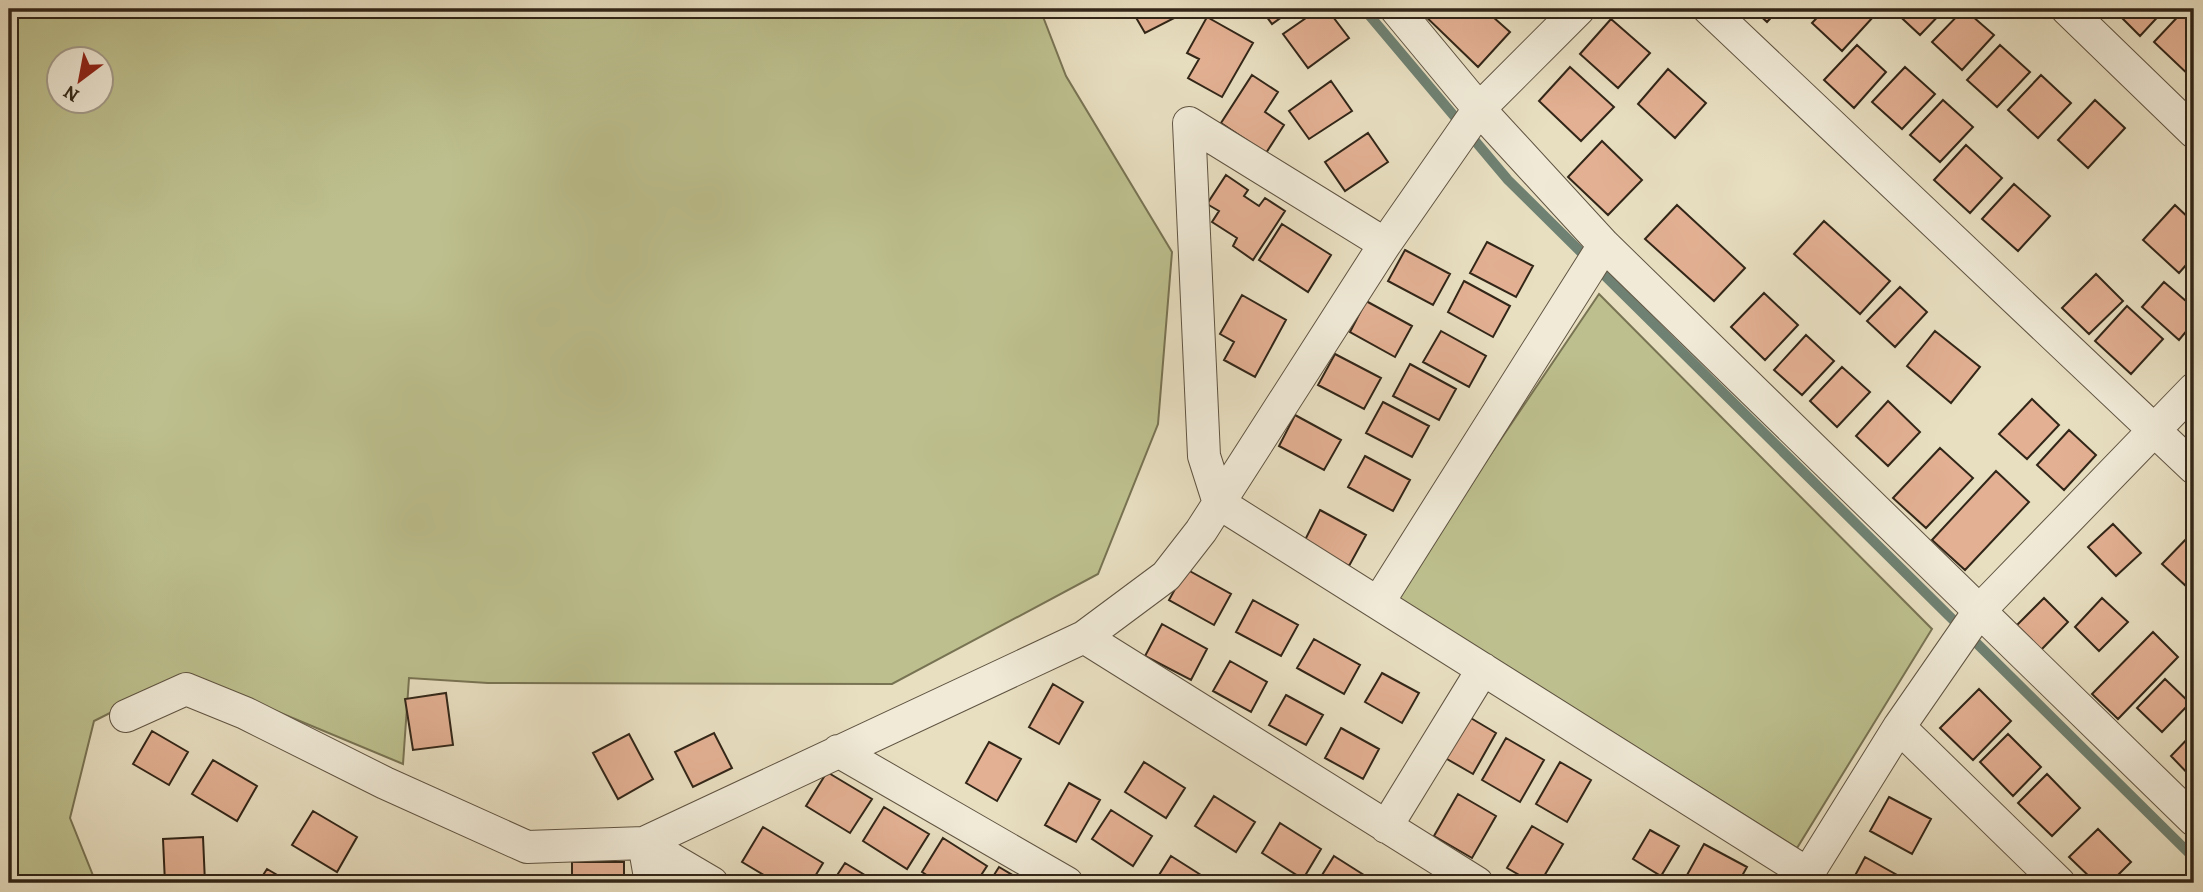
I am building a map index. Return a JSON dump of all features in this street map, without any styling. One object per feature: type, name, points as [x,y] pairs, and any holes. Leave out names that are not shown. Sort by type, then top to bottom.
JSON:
[{"type":"street","points":[[1396,9],[1479,109],[1604,245],[2194,820]]},
{"type":"street","points":[[126,716],[186,689],[245,713],[386,783],[527,847],[644,843],[1084,637],[1166,576],[1219,503],[1385,244],[1479,109],[1579,9]]},
{"type":"street","points":[[1709,9],[2194,468]]},
{"type":"street","points":[[2067,9],[2194,132]]},
{"type":"street","points":[[1385,244],[1189,123],[1204,456],[1219,503],[1483,669],[1805,879],[1899,727],[1980,610],[2194,389]]},
{"type":"street","points":[[1377,603],[1604,245]]},
{"type":"street","points":[[1084,637],[1477,883]]},
{"type":"street","points":[[1386,827],[1483,669]]},
{"type":"street","points":[[1899,727],[2049,880]]},
{"type":"street","points":[[838,751],[1067,883]]},
{"type":"street","points":[[644,843],[651,883]]},
{"type":"street","points":[[644,843],[712,883]]},
{"type":"green space","points":[[9,9],[1040,9],[1066,76],[1172,252],[1158,424],[1098,574],[892,684],[488,683],[409,678],[403,764],[187,674],[94,721],[70,818],[96,883],[9,883]]},
{"type":"green space","points":[[1599,294],[1932,629],[1797,848],[1395,596]]},
{"type":"building","points":[[1131,9],[1189,9],[1190,10],[1145,33]]},
{"type":"building","points":[[1261,9],[1293,9],[1272,24]]},
{"type":"building","points":[[1319,9],[1327,9],[1349,38],[1308,68],[1283,34]]},
{"type":"building","points":[[1484,9],[1510,32],[1478,67],[1420,11]]},
{"type":"building","points":[[1753,9],[1779,9],[1767,22]]},
{"type":"building","points":[[1825,9],[1867,9],[1874,16],[1842,51],[1812,23]]},
{"type":"building","points":[[1892,9],[1945,9],[1920,35]]},
{"type":"building","points":[[1964,9],[1994,35],[1962,70],[1932,42]]},
{"type":"building","points":[[2113,9],[2165,9],[2140,36]]},
{"type":"building","points":[[2185,9],[2194,18],[2194,80],[2154,42]]},
{"type":"building","points":[[1207,17],[1253,43],[1222,97],[1188,78],[1199,59],[1187,53]]},
{"type":"building","points":[[1611,19],[1650,53],[1618,88],[1580,54]]},
{"type":"building","points":[[1857,45],[1886,72],[1854,108],[1824,80]]},
{"type":"building","points":[[2000,45],[2030,72],[1997,107],[1967,80]]},
{"type":"building","points":[[1570,67],[1614,107],[1581,141],[1539,101]]},
{"type":"building","points":[[1905,67],[1935,94],[1902,129],[1872,102]]},
{"type":"building","points":[[1668,69],[1706,103],[1675,138],[1638,104]]},
{"type":"building","points":[[1252,75],[1278,92],[1265,112],[1284,125],[1266,153],[1221,123]]},
{"type":"building","points":[[2041,75],[2071,103],[2038,138],[2008,110]]},
{"type":"building","points":[[1331,81],[1352,111],[1309,139],[1289,111]]},
{"type":"building","points":[[1943,100],[1973,127],[1940,162],[1910,135]]},
{"type":"building","points":[[2095,100],[2125,128],[2088,168],[2058,140]]},
{"type":"building","points":[[1368,133],[1388,162],[1345,191],[1325,162]]},
{"type":"building","points":[[1602,141],[1642,180],[1608,215],[1568,177]]},
{"type":"building","points":[[1966,145],[2002,178],[1970,213],[1934,180]]},
{"type":"building","points":[[1226,175],[1248,190],[1244,196],[1259,206],[1265,198],[1285,211],[1253,260],[1233,246],[1237,238],[1212,222],[1219,211],[1207,204]]},
{"type":"building","points":[[2014,184],[2050,216],[2018,251],[1982,219]]},
{"type":"building","points":[[1677,205],[1745,268],[1714,301],[1645,239]]},
{"type":"building","points":[[2175,205],[2194,223],[2194,256],[2179,273],[2143,240]]},
{"type":"building","points":[[1824,221],[1890,281],[1860,314],[1794,254]]},
{"type":"building","points":[[1282,224],[1331,255],[1308,292],[1259,260]]},
{"type":"building","points":[[1487,242],[1533,266],[1516,297],[1470,273]]},
{"type":"building","points":[[1405,250],[1450,274],[1433,305],[1388,281]]},
{"type":"building","points":[[2096,274],[2123,301],[2089,334],[2062,308]]},
{"type":"building","points":[[1464,281],[1510,306],[1493,337],[1448,312]]},
{"type":"building","points":[[2164,282],[2194,308],[2194,322],[2179,340],[2142,307]]},
{"type":"building","points":[[1900,287],[1927,312],[1895,347],[1867,321]]},
{"type":"building","points":[[1764,293],[1798,325],[1765,360],[1731,327]]},
{"type":"building","points":[[1242,295],[1286,320],[1255,377],[1224,360],[1234,342],[1220,334]]},
{"type":"building","points":[[1366,301],[1412,326],[1395,357],[1350,332]]},
{"type":"building","points":[[2127,306],[2163,339],[2131,374],[2095,341]]},
{"type":"building","points":[[1441,331],[1486,356],[1469,387],[1423,362]]},
{"type":"building","points":[[1935,331],[1980,367],[1951,403],[1907,366]]},
{"type":"building","points":[[1806,335],[1834,361],[1802,395],[1774,370]]},
{"type":"building","points":[[1335,354],[1381,378],[1364,409],[1318,385]]},
{"type":"building","points":[[1410,364],[1456,389],[1439,420],[1393,396]]},
{"type":"building","points":[[1842,367],[1870,392],[1837,427],[1810,401]]},
{"type":"building","points":[[2032,399],[2059,425],[2027,459],[1999,434]]},
{"type":"building","points":[[1888,401],[1920,432],[1888,466],[1856,436]]},
{"type":"building","points":[[1383,402],[1429,426],[1412,457],[1366,433]]},
{"type":"building","points":[[1295,415],[1341,440],[1324,470],[1279,446]]},
{"type":"building","points":[[2069,430],[2096,455],[2064,490],[2037,465]]},
{"type":"building","points":[[1940,448],[1973,478],[1926,528],[1893,498]]},
{"type":"building","points":[[1365,456],[1410,480],[1393,511],[1348,487]]},
{"type":"building","points":[[1996,471],[2029,502],[1965,570],[1932,540]]},
{"type":"building","points":[[1320,510],[1366,535],[1349,566],[1304,542]]},
{"type":"building","points":[[2113,524],[2141,553],[2116,576],[2088,547]]},
{"type":"building","points":[[2190,535],[2194,539],[2194,580],[2187,587],[2162,564]]},
{"type":"building","points":[[1186,569],[1231,594],[1214,625],[1169,600]]},
{"type":"building","points":[[2044,598],[2068,622],[2040,651],[2015,627]]},
{"type":"building","points":[[2102,598],[2128,622],[2099,651],[2075,627]]},
{"type":"building","points":[[1253,600],[1298,625],[1281,656],[1236,632]]},
{"type":"building","points":[[1162,624],[1207,649],[1191,680],[1145,656]]},
{"type":"building","points":[[2153,632],[2178,657],[2118,719],[2092,694]]},
{"type":"building","points":[[1314,639],[1360,665],[1344,694],[1297,668]]},
{"type":"building","points":[[1230,661],[1267,682],[1251,712],[1213,691]]},
{"type":"building","points":[[1382,673],[1419,693],[1402,723],[1365,702]]},
{"type":"building","points":[[2165,679],[2190,703],[2162,732],[2137,708]]},
{"type":"building","points":[[1053,684],[1083,702],[1059,744],[1029,727]]},
{"type":"building","points":[[1979,689],[2011,721],[1973,760],[1940,728]]},
{"type":"building","points":[[446,693],[453,745],[413,750],[405,699]]},
{"type":"building","points":[[1286,695],[1323,715],[1306,745],[1269,725]]},
{"type":"building","points":[[1464,714],[1496,733],[1473,774],[1440,755]]},
{"type":"building","points":[[1341,728],[1379,749],[1363,779],[1325,758]]},
{"type":"building","points":[[152,731],[188,752],[169,785],[133,764]]},
{"type":"building","points":[[2194,732],[2194,780],[2171,756]]},
{"type":"building","points":[[714,733],[732,768],[693,787],[675,752]]},
{"type":"building","points":[[629,734],[653,779],[618,799],[593,753]]},
{"type":"building","points":[[2008,734],[2041,767],[2013,796],[1980,762]]},
{"type":"building","points":[[1506,738],[1544,760],[1520,802],[1482,780]]},
{"type":"building","points":[[989,742],[1021,759],[997,801],[966,783]]},
{"type":"building","points":[[213,760],[257,786],[237,821],[192,794]]},
{"type":"building","points":[[1144,762],[1185,788],[1166,818],[1125,792]]},
{"type":"building","points":[[1560,762],[1591,780],[1567,822],[1536,804]]},
{"type":"building","points":[[827,772],[872,799],[850,833],[806,806]]},
{"type":"building","points":[[2047,774],[2080,808],[2052,836],[2018,803]]},
{"type":"building","points":[[1069,783],[1100,800],[1076,842],[1045,825]]},
{"type":"building","points":[[1458,794],[1496,816],[1472,858],[1434,836]]},
{"type":"building","points":[[1214,796],[1255,822],[1236,852],[1195,826]]},
{"type":"building","points":[[1889,797],[1931,819],[1912,854],[1870,831]]},
{"type":"building","points":[[884,807],[929,834],[907,869],[863,841]]},
{"type":"building","points":[[1111,810],[1152,836],[1133,866],[1092,839]]},
{"type":"building","points":[[313,811],[357,837],[337,872],[292,845]]},
{"type":"building","points":[[1280,823],[1321,849],[1303,879],[1262,853]]},
{"type":"building","points":[[1532,826],[1563,844],[1540,883],[1533,883],[1507,868]]},
{"type":"building","points":[[763,827],[823,863],[811,883],[777,883],[742,862]]},
{"type":"building","points":[[2098,829],[2131,862],[2110,883],[2096,883],[2069,857]]},
{"type":"building","points":[[1650,830],[1679,846],[1661,876],[1633,859]]},
{"type":"building","points":[[203,837],[205,883],[165,883],[163,839]]},
{"type":"building","points":[[943,838],[987,866],[976,883],[939,883],[922,872]]},
{"type":"building","points":[[1704,844],[1747,867],[1738,883],[1703,883],[1687,875]]},
{"type":"building","points":[[1171,856],[1212,882],[1212,883],[1154,883]]},
{"type":"building","points":[[1334,856],[1375,882],[1375,883],[1317,883]]},
{"type":"building","points":[[1865,857],[1906,880],[1905,883],[1851,883]]},
{"type":"building","points":[[572,862],[624,862],[624,883],[572,883]]},
{"type":"building","points":[[845,863],[878,883],[832,883]]},
{"type":"building","points":[[999,867],[1026,883],[989,883]]},
{"type":"building","points":[[267,869],[291,883],[258,883]]},
{"type":"waterway","points":[[1364,9],[1508,180],[2194,858]]}]
